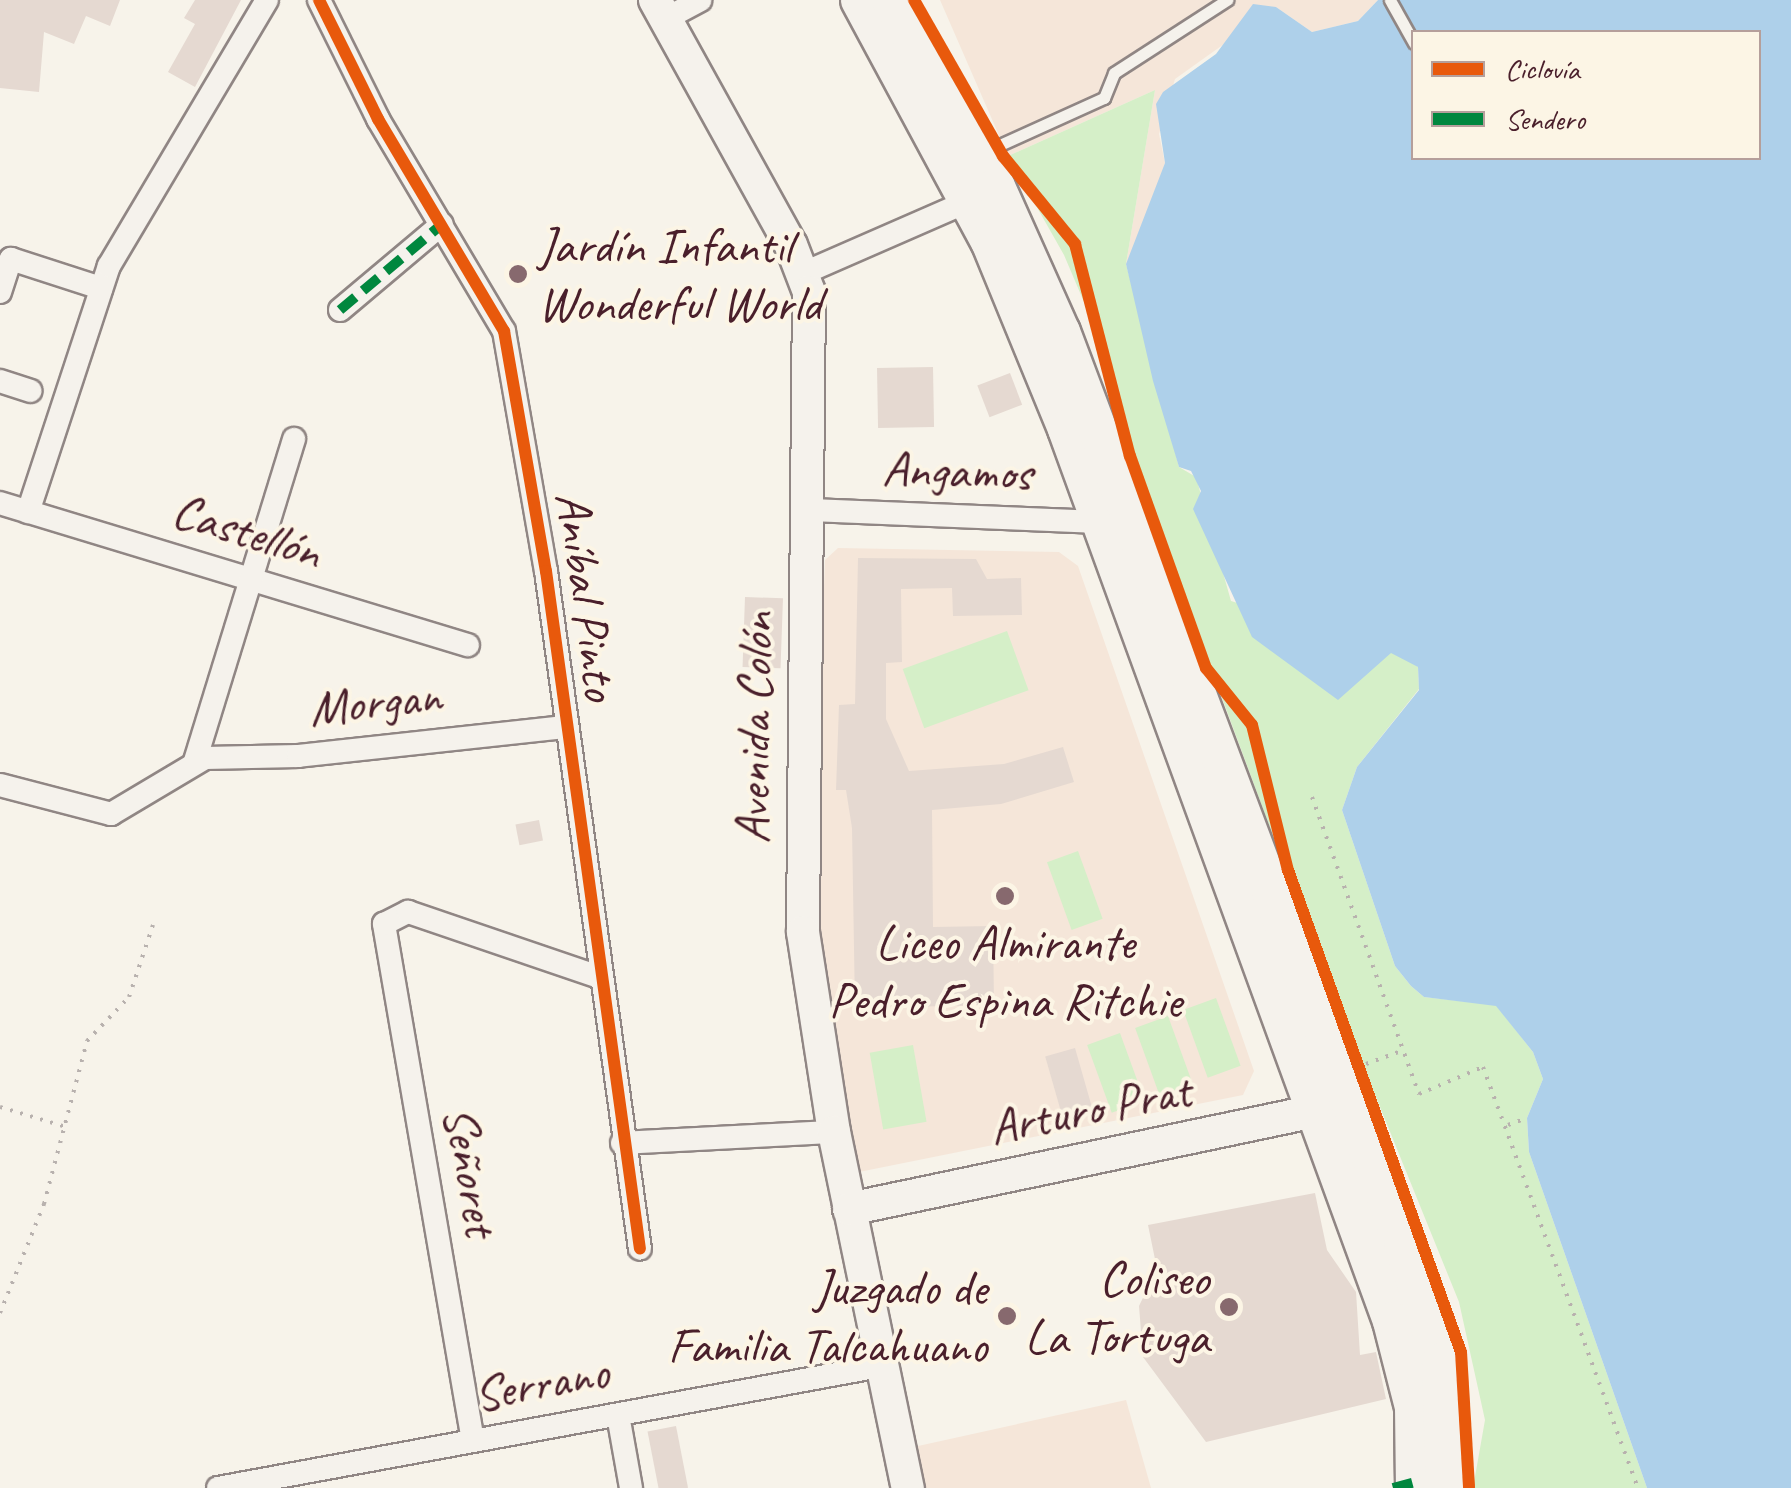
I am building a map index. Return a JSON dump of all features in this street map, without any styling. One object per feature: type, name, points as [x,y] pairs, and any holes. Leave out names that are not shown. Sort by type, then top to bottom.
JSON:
[{"type":"main road","points":[[860,0],[983,194],[1087,397],[1348,1085],[1428,1485]]},
{"type":"main road","points":[[891,0],[978,154],[983,194],[1100,522],[1348,1085]]},
{"type":"main road","name":"Avenida Colón","points":[[660,10],[804,273],[812,326],[801,884],[834,1132],[908,1488]]},
{"type":"main road","name":"Arturo Prat","points":[[849,1209],[1348,1085]]},
{"type":"street","points":[[28,512],[101,288],[136,213],[267,0]]},
{"type":"street","name":"Aníbal Pinto","points":[[318,0],[504,331],[640,1249]]},
{"type":"street","points":[[660,10],[700,0]]},
{"type":"street","points":[[804,273],[983,194]]},
{"type":"street","points":[[340,310],[442,224]]},
{"type":"street","points":[[0,292],[11,259],[101,288]]},
{"type":"street","points":[[0,381],[30,392]]},
{"type":"street","points":[[0,785],[111,814],[195,760],[246,578],[294,440]]},
{"type":"street","name":"Castellón","points":[[0,503],[468,645]]},
{"type":"street","name":"Angamos","points":[[810,510],[1100,522]]},
{"type":"street","name":"Morgan","points":[[195,760],[565,727]]},
{"type":"street","name":"Señoret","points":[[473,1441],[384,938],[388,918],[408,912],[599,977]]},
{"type":"street","points":[[622,1143],[834,1132]]},
{"type":"street","name":"Serrano","points":[[218,1488],[287,1482],[473,1441],[880,1366]]},
{"type":"street","points":[[618,1415],[630,1488]]},
{"type":"lane","points":[[978,154],[1104,98],[1114,73],[1227,0]]},
{"type":"lane","points":[[1390,0],[1411,38]]},
{"type":"path","points":[[1312,797],[1418,1094],[1483,1068],[1638,1488]]},
{"type":"path","points":[[0,1313],[44,1204],[87,1041],[128,997],[153,925]]},
{"type":"path","points":[[1348,1085],[1404,1050]]},
{"type":"path","points":[[0,1106],[64,1126]]},
{"type":"path","points":[[1506,1126],[1527,1118]]},
{"type":"shaded area","points":[[940,0],[1378,0],[1358,21],[1312,32],[1276,7],[1175,79],[1159,134],[1165,163],[1158,197],[1126,264],[1155,90],[1008,156]]},
{"type":"shaded area","name":"Liceo Almirante Pedro Espina Ritchie","points":[[838,548],[1059,552],[1078,566],[1254,1071],[1243,1095],[859,1172],[819,947],[815,845],[825,560]]},
{"type":"shaded area","points":[[1126,1400],[1151,1488],[918,1488],[909,1448]]},
{"type":"green space","points":[[1155,90],[1126,264],[1179,467],[1196,477],[1231,601],[1404,654],[1418,667],[1419,689],[1357,767],[1342,810],[1395,966],[1424,997],[1496,1005],[1533,1052],[1543,1079],[1527,1118],[1529,1152],[1647,1488],[1473,1488],[1485,1420],[1459,1302],[1305,922],[1119,420],[1098,335],[1064,255],[1008,156]]},
{"type":"green space","points":[[1007,631],[1029,690],[924,728],[903,669]]},
{"type":"green space","points":[[1078,851],[1103,919],[1072,930],[1047,862]]},
{"type":"green space","points":[[1216,998],[1241,1066],[1208,1078],[1183,1010]]},
{"type":"green space","points":[[1168,1016],[1193,1084],[1160,1096],[1135,1028]]},
{"type":"green space","points":[[1120,1033],[1145,1101],[1112,1113],[1087,1045]]},
{"type":"green space","points":[[913,1045],[927,1122],[883,1129],[870,1053]]},
{"type":"water","points":[[1378,0],[1791,0],[1791,1488],[1647,1488],[1529,1152],[1527,1118],[1543,1079],[1533,1052],[1496,1006],[1424,997],[1395,966],[1342,810],[1357,767],[1419,690],[1418,667],[1391,653],[1338,700],[1252,637],[1193,509],[1201,491],[1191,471],[1179,467],[1153,381],[1126,264],[1165,163],[1156,104],[1163,92],[1216,54],[1253,4],[1276,7],[1312,32],[1358,21]]},
{"type":"building","points":[[0,0],[120,0],[110,26],[86,16],[74,44],[44,32],[39,92],[0,88]]},
{"type":"building","points":[[195,0],[241,0],[195,87],[168,72],[195,24],[184,18]]},
{"type":"building","points":[[933,367],[934,427],[878,428],[877,368]]},
{"type":"building","points":[[1010,373],[1022,405],[990,417],[977,386]]},
{"type":"building","points":[[858,558],[976,559],[987,579],[1021,578],[1022,615],[953,616],[952,588],[901,589],[902,662],[886,663],[886,719],[909,771],[1004,764],[1063,747],[1074,782],[1001,804],[932,810],[933,927],[993,926],[994,1005],[855,1008],[852,828],[846,790],[836,790],[839,705],[855,704]]},
{"type":"building","points":[[745,597],[783,598],[781,668],[743,667]]},
{"type":"building","points":[[539,820],[543,841],[519,845],[515,825]]},
{"type":"building","points":[[1075,1048],[1092,1107],[1062,1115],[1045,1057]]},
{"type":"building","points":[[1315,1193],[1327,1250],[1356,1292],[1360,1355],[1376,1352],[1386,1399],[1206,1442],[1143,1357],[1139,1306],[1157,1269],[1148,1225]]},
{"type":"building","points":[[676,1426],[688,1488],[659,1488],[648,1432]]},
{"type":"marked path","points":[[340,310],[442,224]]},
{"type":"marked path","points":[[1393,1488],[1415,1482]]},
{"type":"cycle path","points":[[319,0],[378,119],[504,331],[546,571],[640,1249]]},
{"type":"cycle path","points":[[914,0],[1003,156],[1075,244],[1130,456],[1206,668],[1252,725],[1288,870],[1461,1352],[1469,1488]]},
{"type":"place","name":"Jardín Infantil Wonderful World","points":[[518,274]]},
{"type":"place","name":"Liceo Almirante Pedro Espina Ritchie","points":[[1005,896]]},
{"type":"place","name":"Coliseo La Tortuga","points":[[1229,1307]]},
{"type":"place","name":"Juzgado de Familia Talcahuano","points":[[1007,1316]]}]
